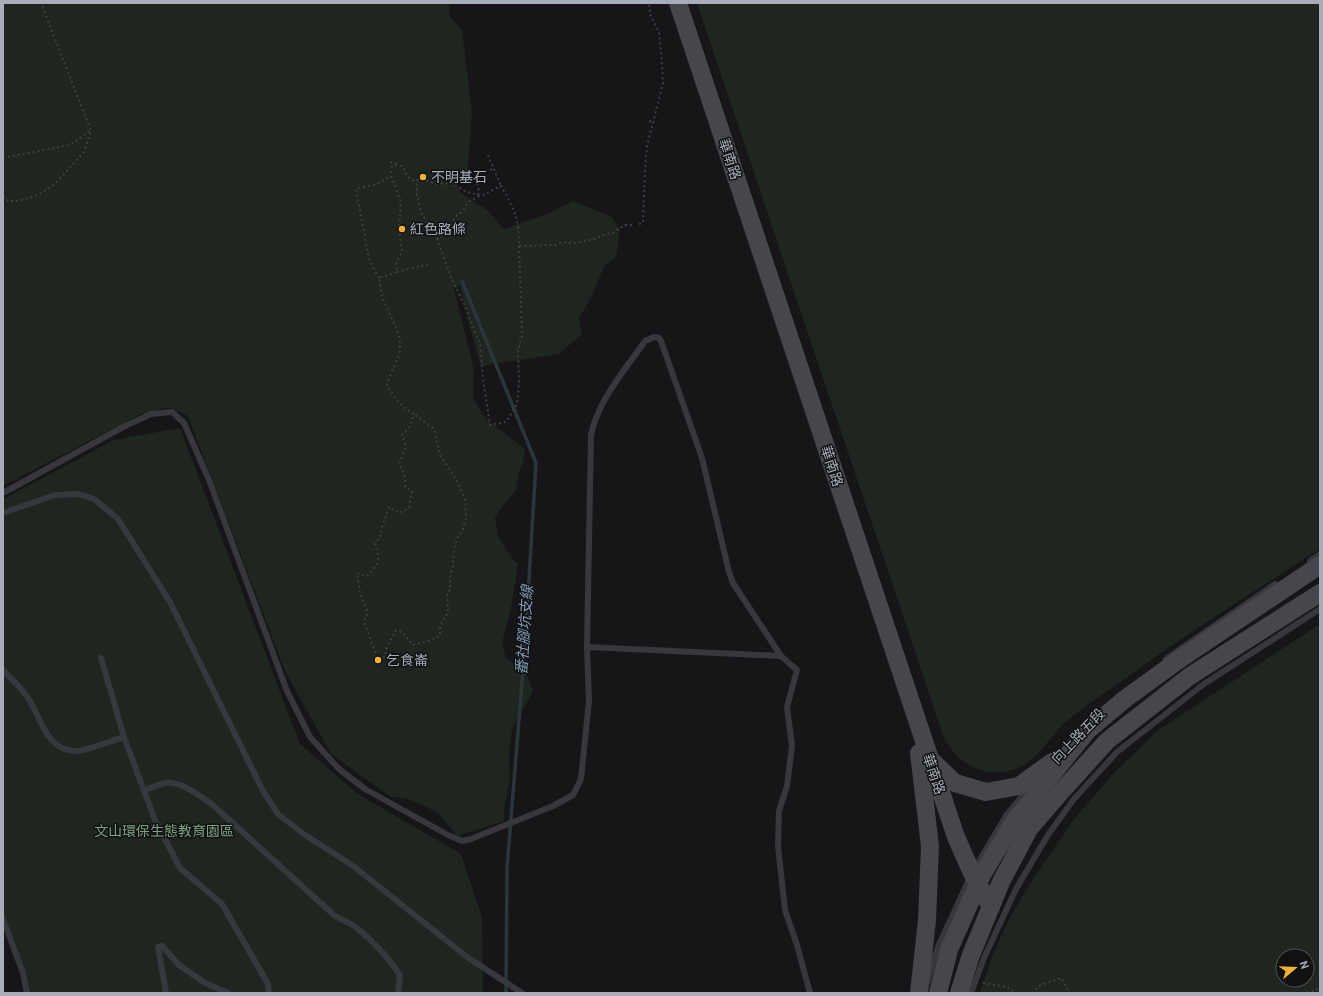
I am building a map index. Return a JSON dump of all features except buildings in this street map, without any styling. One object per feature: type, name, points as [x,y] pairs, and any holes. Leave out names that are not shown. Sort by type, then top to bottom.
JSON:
[{"type":"street","name":"華南路","points":[[678,3],[956,837],[975,878],[995,915]]},
{"type":"street","name":"向上路五段","points":[[938,993],[949,950],[975,878],[982,875],[1013,823],[1088,730],[1125,699],[1313,564]]},
{"type":"street","name":"向上路五段","points":[[959,993],[970,955],[995,915],[1001,882],[1029,829],[1060,793],[1107,741],[1190,676],[1320,592]]},
{"type":"street","points":[[908,695],[921,764],[930,846],[927,920],[919,993]]},
{"type":"street","points":[[929,759],[955,783],[986,792],[1019,786],[1057,757]]},
{"type":"lane","points":[[3,494],[130,424],[151,414],[172,412],[184,423],[209,480],[287,691],[310,737],[339,769],[365,789],[448,835],[462,841],[471,839],[553,806],[573,795],[581,779],[589,701],[587,647],[591,436],[593,423],[597,413],[610,392],[645,342],[654,337],[659,338],[702,458],[729,572],[733,583],[781,656],[796,670],[787,707],[792,746],[787,786],[779,811],[778,846],[785,910],[797,945],[810,993]]},
{"type":"lane","points":[[3,513],[55,495],[79,494],[94,499],[118,519],[170,602],[263,791],[278,814],[305,835],[352,865],[467,957],[522,993]]},
{"type":"lane","name":"向上路五段","points":[[1313,564],[1320,554]]},
{"type":"lane","points":[[1158,665],[1176,651],[1281,581]]},
{"type":"lane","name":"向上路五段","points":[[971,993],[995,915],[1016,889],[1048,835],[1074,799],[1118,752],[1204,684],[1320,609]]},
{"type":"lane","points":[[587,647],[781,656]]},
{"type":"lane","points":[[101,658],[124,736],[155,820],[180,868],[222,904],[268,984],[268,993]]},
{"type":"lane","points":[[3,670],[27,697],[49,737],[57,747],[68,751],[78,751],[124,736]]},
{"type":"lane","name":"向上路五段","points":[[925,993],[938,947],[1007,814],[1086,724],[1122,692]]},
{"type":"lane","points":[[145,790],[167,783],[180,786],[196,793],[214,806],[335,916],[356,928],[393,964],[400,976],[398,993]]},
{"type":"lane","points":[[3,919],[23,973],[27,993]]},
{"type":"lane","points":[[166,993],[158,947],[162,946],[179,966],[204,984],[228,993]]},
{"type":"path","points":[[3,196],[8,201],[18,201],[38,195],[55,184],[84,152],[91,131],[41,3]]},
{"type":"path","points":[[639,224],[643,223],[647,146],[663,83],[659,32],[650,14],[649,3]]},
{"type":"path","points":[[649,121],[653,124]]},
{"type":"path","points":[[3,158],[70,145],[91,131]]},
{"type":"path","points":[[481,196],[465,191],[451,184],[436,184],[422,178],[417,180],[417,195],[421,214],[435,233],[450,277],[464,304],[480,344],[483,379],[490,426],[506,422],[517,404],[519,383],[518,350],[522,336],[519,229],[517,218],[512,205],[493,169],[488,155]]},
{"type":"path","points":[[390,162],[403,167],[407,176],[414,181]]},
{"type":"path","points":[[397,272],[396,264],[402,251],[399,229],[401,202],[391,176],[392,166],[398,165]]},
{"type":"path","points":[[478,195],[479,191],[476,179],[480,172],[493,169]]},
{"type":"path","points":[[391,176],[377,184],[356,189],[369,258],[379,278],[382,296],[399,337],[400,347],[396,364],[387,386],[404,408],[414,414],[434,429],[440,455],[457,481],[465,499],[466,518],[462,532],[458,536],[454,549],[453,567],[450,577],[450,590],[447,594],[448,612],[440,627],[440,635],[435,639],[413,644],[402,632],[396,630],[386,649],[385,657],[378,660],[364,621],[367,614],[367,608],[360,594],[357,574],[367,576],[377,565],[379,557],[375,544],[382,534],[381,530],[389,507],[399,513],[409,508],[412,491],[405,486],[406,480],[403,470],[399,464],[406,447],[402,435],[409,428],[414,414]]},
{"type":"path","points":[[437,239],[447,231],[457,215],[462,212],[468,202],[501,186]]},
{"type":"path","points":[[519,246],[556,245],[562,242],[576,243],[612,233],[626,225],[634,225]]},
{"type":"path","points":[[379,278],[429,264]]},
{"type":"path","points":[[979,971],[984,983],[1007,987],[1016,993]]},
{"type":"path","points":[[1032,993],[1039,986],[1061,978],[1070,993]]},
{"type":"path","points":[[1308,993],[1320,988]]},
{"type":"green space","points":[[3,3],[450,3],[449,15],[462,30],[472,113],[467,175],[453,180],[461,193],[487,210],[504,229],[550,213],[573,201],[612,217],[620,230],[616,257],[604,266],[592,296],[579,318],[582,334],[559,354],[481,366],[460,286],[454,289],[474,369],[473,398],[486,419],[525,449],[516,490],[495,517],[498,536],[512,558],[518,564],[511,608],[502,643],[506,658],[526,673],[533,691],[512,729],[509,754],[510,781],[504,807],[504,821],[457,836],[437,812],[406,798],[391,797],[331,754],[285,671],[188,416],[169,407],[141,414],[3,486]]},
{"type":"green space","points":[[697,3],[1320,3],[1320,549],[1198,628],[1089,704],[1060,727],[1036,756],[1021,767],[1001,772],[980,770],[962,760],[948,745],[943,735]]},
{"type":"green space","name":"文山環保生態教育園區","points":[[180,428],[300,744],[358,794],[461,854],[482,917],[483,993],[29,993],[27,982],[3,915],[3,499],[114,440]]},
{"type":"green space","points":[[1320,624],[1320,993],[980,993],[990,962],[1008,921],[1031,882],[1075,818],[1113,774],[1157,731]]},
{"type":"waterway","name":"番社腳坑支線","points":[[462,281],[536,463],[525,645],[507,868],[506,993]]},
{"type":"place","name":"不明基石","points":[[423,177]]},
{"type":"place","name":"紅色路條","points":[[402,229]]},
{"type":"place","name":"乞食崙","points":[[378,660]]}]
